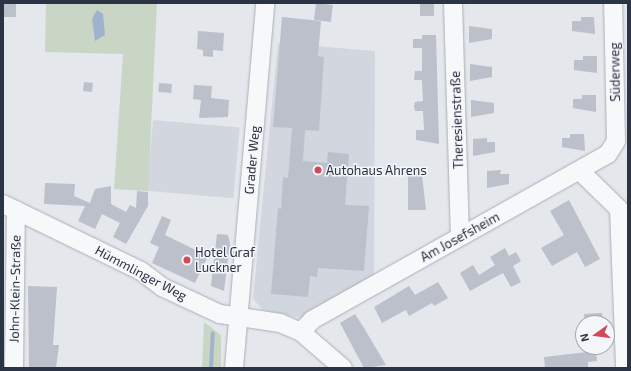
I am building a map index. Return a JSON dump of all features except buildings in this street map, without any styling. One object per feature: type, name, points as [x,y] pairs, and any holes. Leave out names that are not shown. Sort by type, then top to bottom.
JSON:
[{"type":"street","name":"Grader Weg","points":[[234,368],[265,3]]},
{"type":"street","name":"Theresienstraße","points":[[454,3],[460,236]]},
{"type":"street","name":"Süderweg","points":[[613,3],[621,29],[616,141]]},
{"type":"street","name":"Am Josefsheim","points":[[301,332],[312,320],[460,236],[580,171],[608,154],[616,141]]},
{"type":"street","points":[[580,171],[624,212],[625,368]]},
{"type":"street","name":"Hümmlinger Weg","points":[[10,207],[141,271],[162,287],[220,314],[280,323],[301,332],[342,368]]},
{"type":"street","name":"John-Klein-Straße","points":[[10,207],[14,368]]},
{"type":"shaded area","points":[[278,43],[375,51],[374,278],[301,318],[263,310],[253,299]]},
{"type":"shaded area","points":[[153,120],[240,128],[233,198],[147,191]]},
{"type":"green space","points":[[46,3],[157,3],[148,191],[114,189],[123,54],[45,52]]},
{"type":"green space","points":[[204,322],[221,335],[221,368],[202,368]]},
{"type":"water","points":[[97,10],[103,14],[105,35],[95,41],[92,19]]},
{"type":"waterway","points":[[211,368],[213,334]]},
{"type":"place","name":"Autohaus Ahrens","points":[[318,170]]},
{"type":"place","name":"Hotel Graf Luckner","points":[[187,260]]}]
